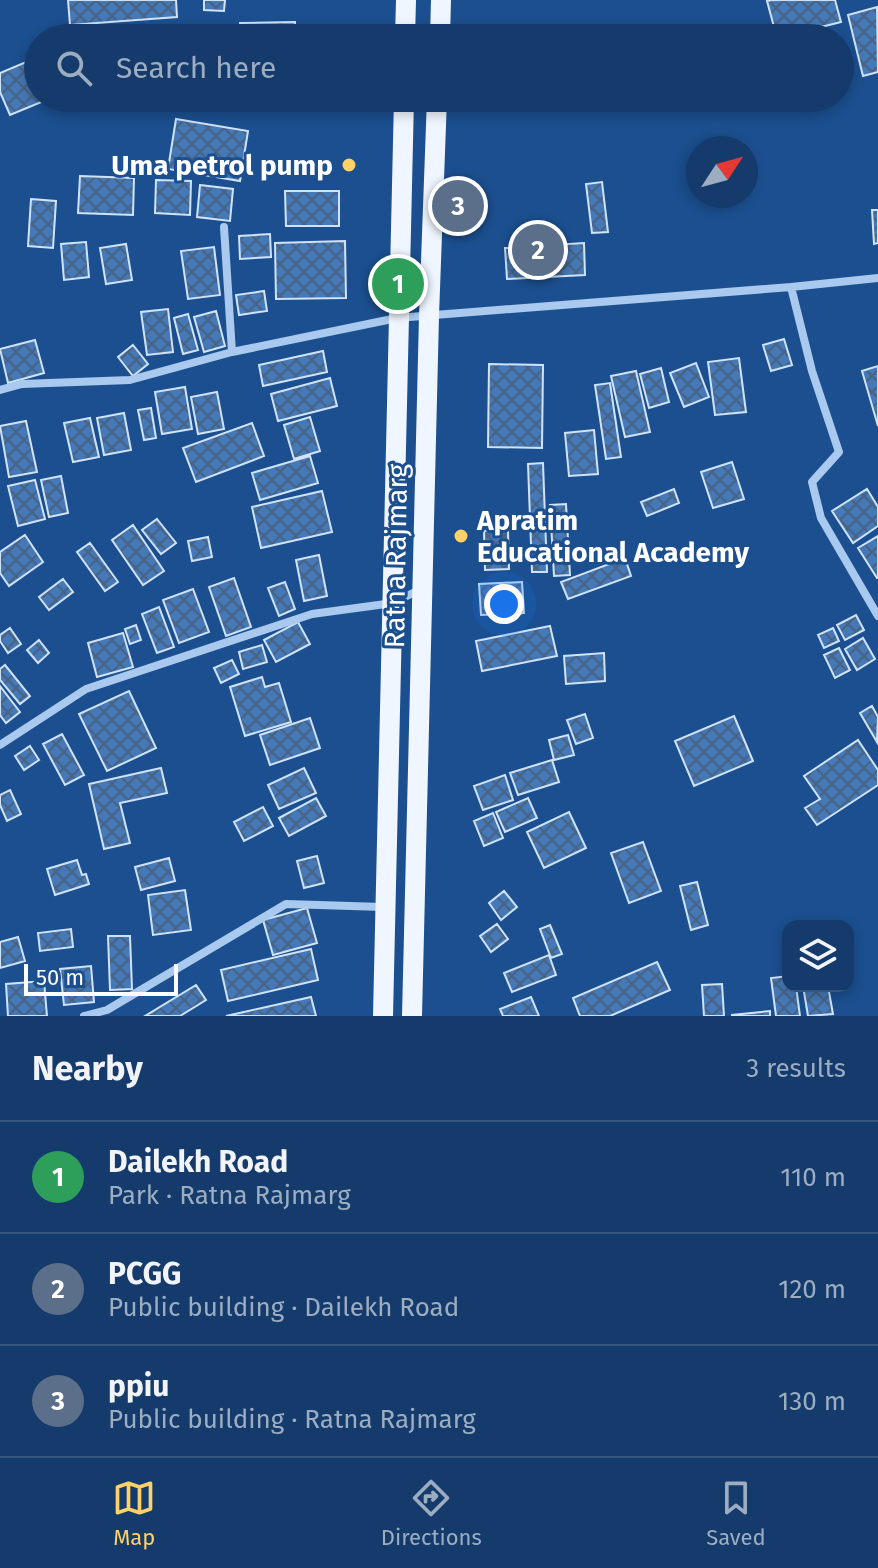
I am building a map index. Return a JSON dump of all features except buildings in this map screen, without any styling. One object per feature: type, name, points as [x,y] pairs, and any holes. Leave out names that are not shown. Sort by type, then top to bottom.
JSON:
[{"type":"main road","points":[[405,24],[406,0]]},
{"type":"main road","points":[[440,24],[441,0]]},
{"type":"main road","name":"Ratna Rajmarg","points":[[383,1016],[383,907],[390,771],[404,112]]},
{"type":"main road","name":"Ratna Rajmarg","points":[[412,1016],[436,112]]},
{"type":"street","points":[[224,227],[232,352]]},
{"type":"street","points":[[0,390],[22,384],[130,380],[232,352],[397,318],[878,278]]},
{"type":"street","points":[[791,287],[812,371],[839,452],[812,482],[821,518],[878,616]]},
{"type":"street","points":[[0,745],[86,689],[312,614],[393,603],[423,588]]},
{"type":"street","points":[[84,1016],[107,1010],[286,904],[383,907]]},
{"type":"place","name":"Uma petrol pump","points":[[349,165]]},
{"type":"place","name":"ppiu","points":[[458,206]]},
{"type":"place","name":"PCGG","points":[[538,250]]},
{"type":"place","name":"Dailekh Road","points":[[398,284]]},
{"type":"place","name":"Apratim Educational Academy","points":[[461,536]]}]
